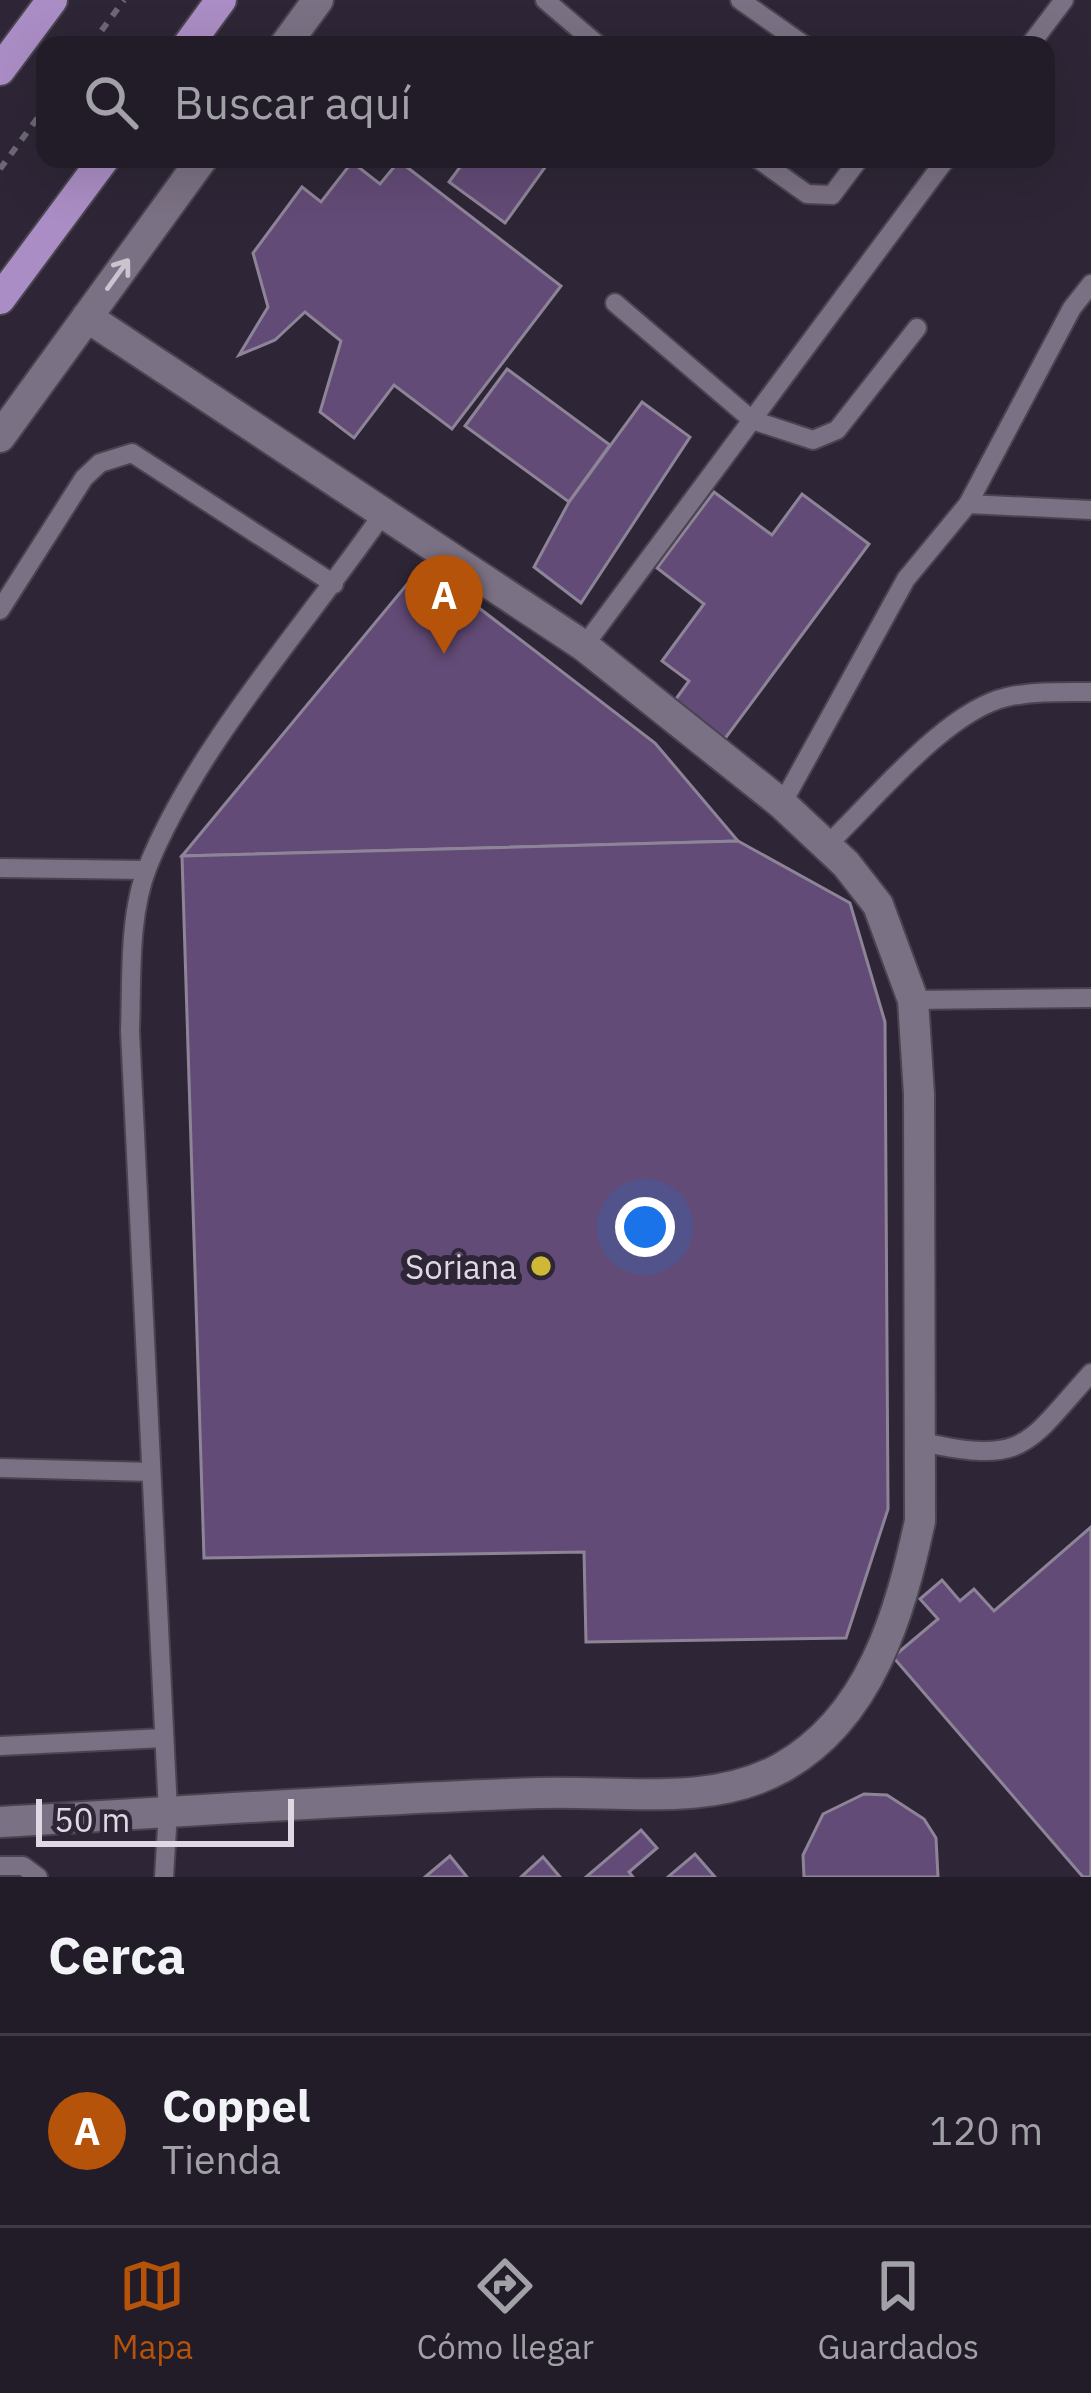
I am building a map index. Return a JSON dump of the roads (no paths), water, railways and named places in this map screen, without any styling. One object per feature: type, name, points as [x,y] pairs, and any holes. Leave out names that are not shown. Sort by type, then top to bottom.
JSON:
[{"type":"main road","points":[[0,70],[52,0]]},
{"type":"main road","points":[[195,36],[221,0]]},
{"type":"main road","points":[[0,298],[97,168]]},
{"type":"street","points":[[292,36],[318,0]]},
{"type":"street","points":[[0,437],[195,168]]},
{"type":"street","points":[[0,1822],[541,1792],[692,1793],[738,1785],[782,1768],[820,1738],[859,1697],[907,1582],[920,1521],[919,1094],[913,1000],[878,905],[827,845],[782,804],[584,646],[87,317]]},
{"type":"lane","points":[[545,0],[587,36]]},
{"type":"lane","points":[[740,0],[791,36]]},
{"type":"lane","points":[[1037,36],[1064,0]]},
{"type":"lane","points":[[771,168],[807,194],[832,195],[852,168]]},
{"type":"lane","points":[[584,646],[939,168]]},
{"type":"lane","points":[[782,804],[906,579],[968,504],[1072,308],[1091,284]]},
{"type":"lane","points":[[615,303],[752,420],[813,440],[838,430],[917,328]]},
{"type":"lane","points":[[0,610],[84,478],[100,464],[132,453],[334,584]]},
{"type":"lane","points":[[968,504],[1091,510]]},
{"type":"lane","points":[[164,1877],[168,1812],[130,1031],[133,944],[146,870],[181,801],[384,512]]},
{"type":"lane","points":[[827,845],[905,765],[978,709],[1004,698],[1091,692]]},
{"type":"lane","points":[[0,868],[146,870]]},
{"type":"lane","points":[[913,1000],[1091,998]]},
{"type":"lane","points":[[922,1442],[966,1452],[1013,1449],[1050,1424],[1091,1372]]},
{"type":"lane","points":[[0,1468],[151,1472]]},
{"type":"lane","points":[[0,1746],[164,1738]]},
{"type":"lane","points":[[0,1866],[23,1866],[38,1877]]},
{"type":"place","name":"Coppel","points":[[444,654]]},
{"type":"place","name":"Soriana","points":[[541,1266]]}]
